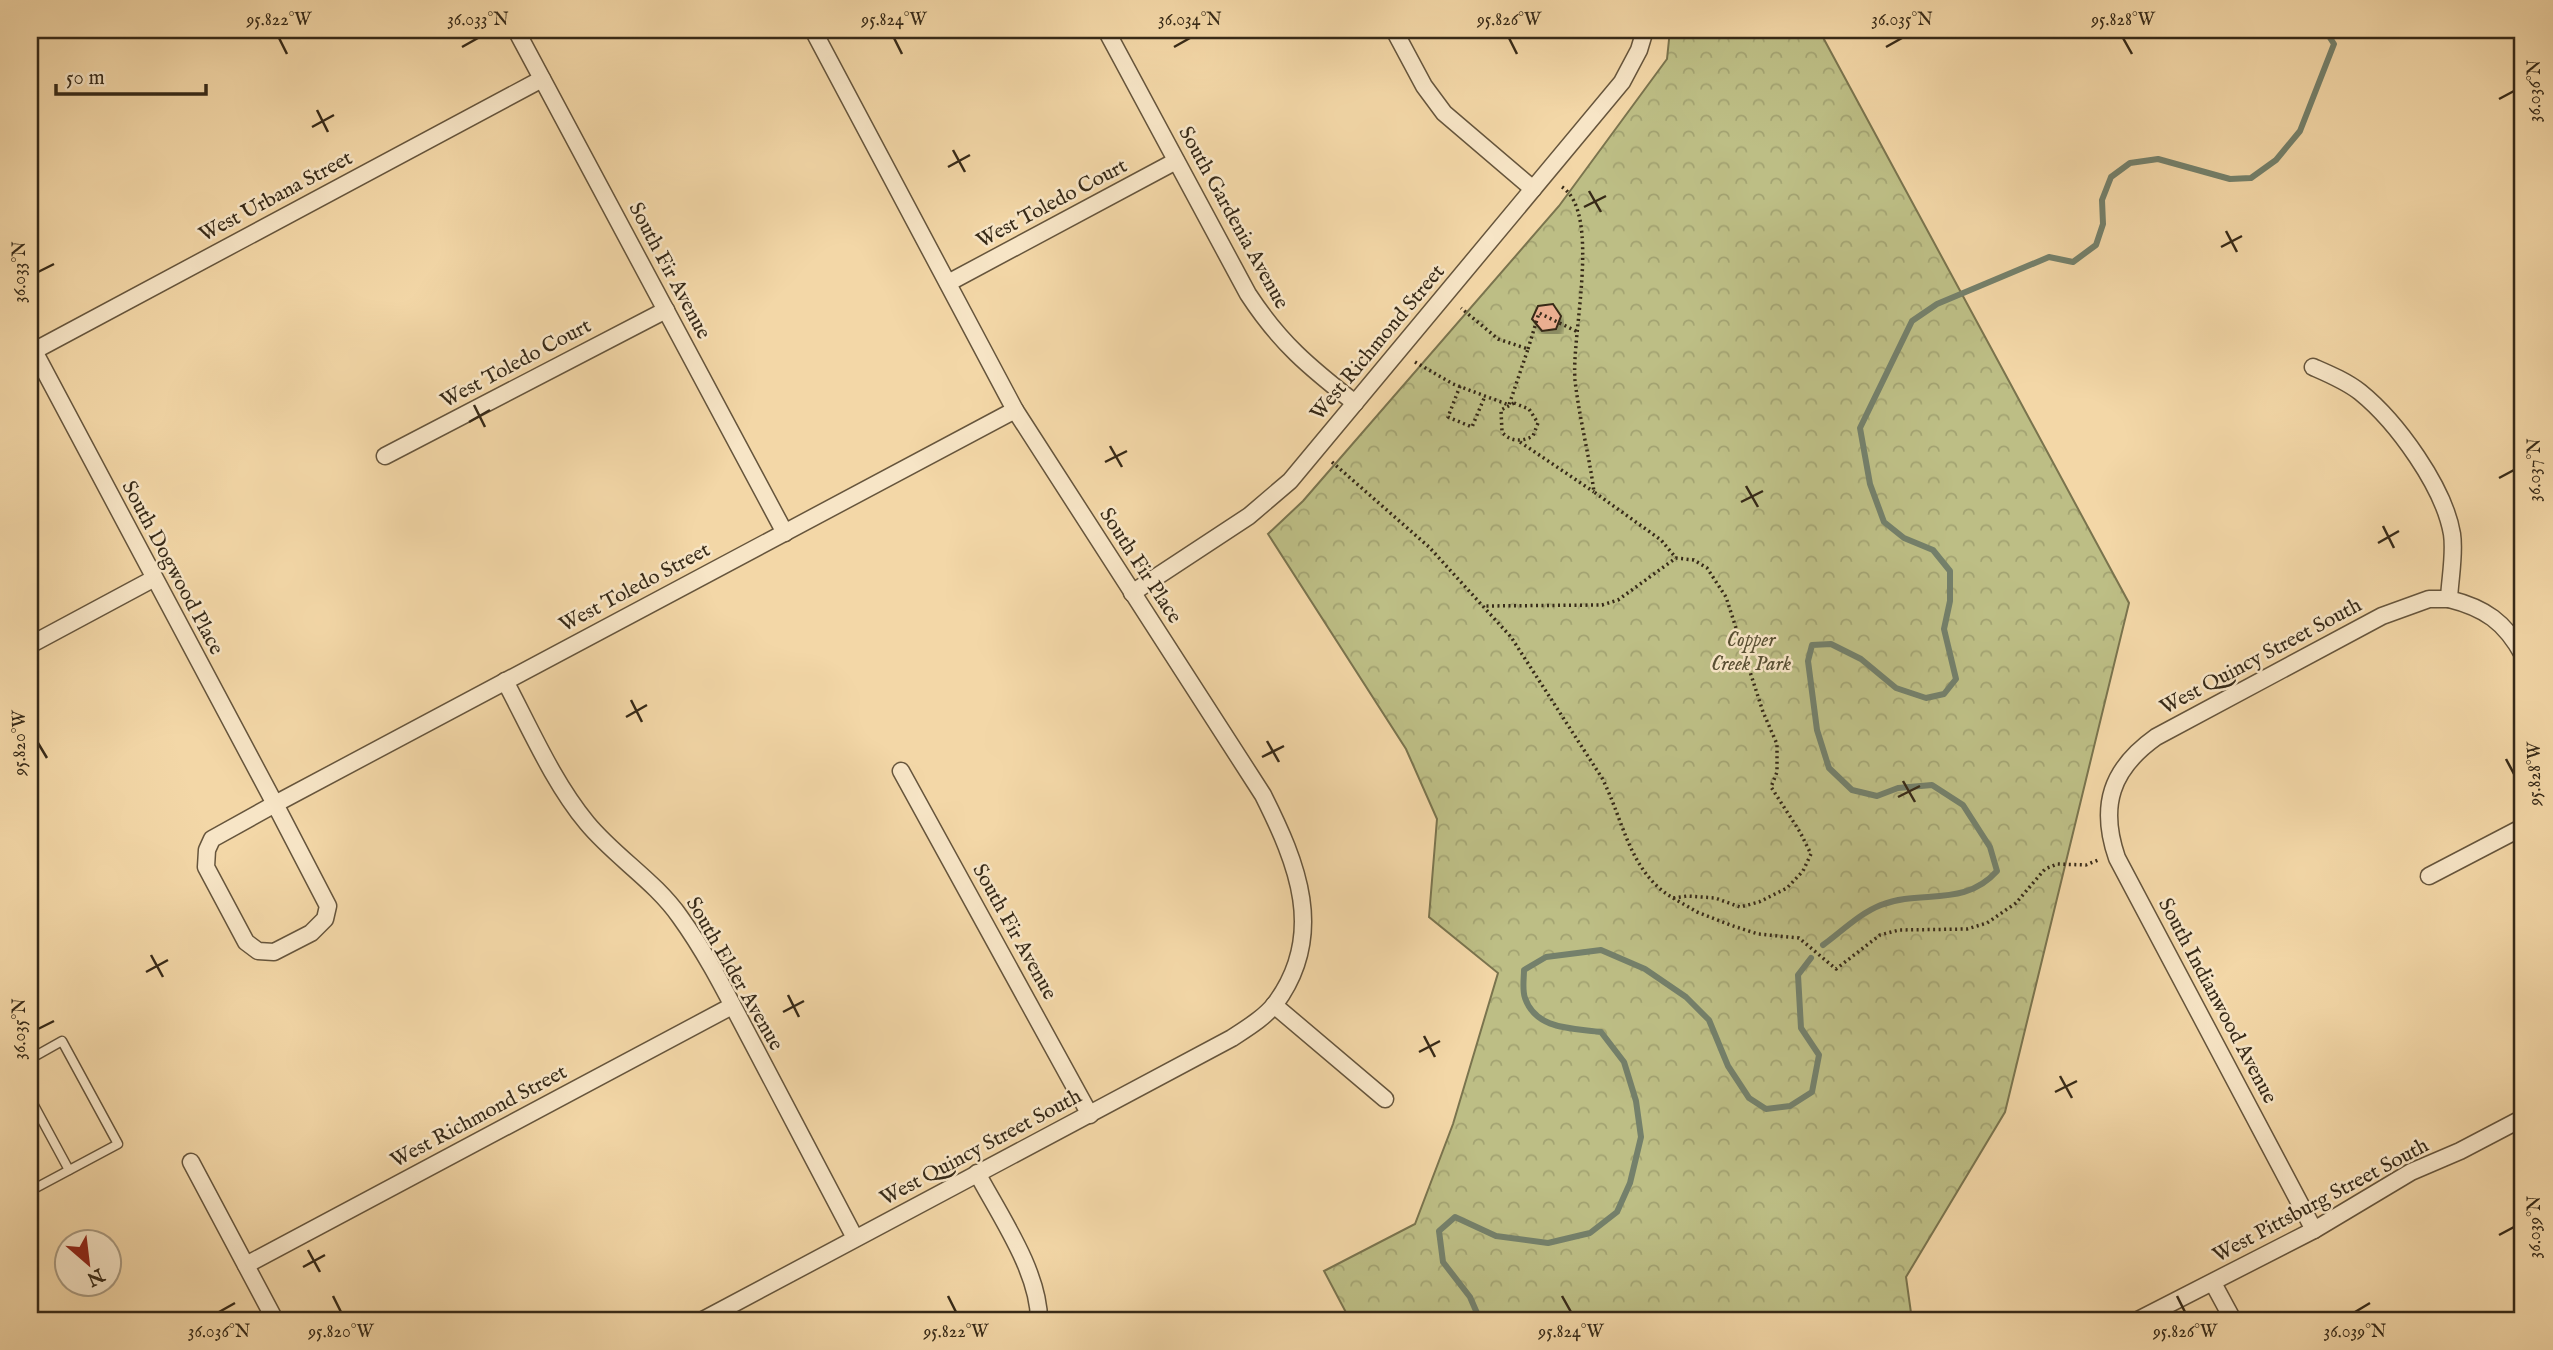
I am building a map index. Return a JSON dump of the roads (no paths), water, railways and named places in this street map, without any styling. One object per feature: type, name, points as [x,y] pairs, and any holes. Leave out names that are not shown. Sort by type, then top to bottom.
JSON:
[{"type":"street","name":"South Fir Avenue","points":[[516,30],[785,533]]},
{"type":"street","name":"South Fir Place","points":[[813,30],[1016,410],[1263,794],[1293,860],[1300,887],[1304,936],[1291,974],[1274,1005]]},
{"type":"street","name":"South Gardenia Avenue","points":[[1106,30],[1248,294],[1267,322],[1302,360],[1355,403]]},
{"type":"street","points":[[1394,30],[1439,108],[1462,131],[1533,189]]},
{"type":"street","name":"West Richmond Street","points":[[1132,593],[1250,516],[1290,481],[1622,82],[1639,50],[1645,30]]},
{"type":"street","name":"West Urbana Street","points":[[32,352],[542,79]]},
{"type":"street","name":"West Toledo Court","points":[[948,284],[1176,161]]},
{"type":"street","name":"West Toledo Court","points":[[385,456],[666,310]]},
{"type":"street","name":"South Dogwood Place","points":[[32,352],[275,804],[328,906],[325,919],[311,933],[274,952],[258,951],[247,942],[206,867],[207,850],[212,839],[275,804]]},
{"type":"street","points":[[2313,367],[2343,380],[2361,393],[2403,438],[2423,465],[2448,516],[2453,538],[2449,599],[2472,604],[2490,614],[2507,628],[2523,655]]},
{"type":"street","name":"West Toledo Street","points":[[275,804],[1016,410]]},
{"type":"street","points":[[30,645],[153,579]]},
{"type":"street","name":"West Quincy Street South","points":[[2114,786],[2124,766],[2138,750],[2156,737],[2382,616],[2429,599],[2449,599]]},
{"type":"street","name":"South Elder Avenue","points":[[505,681],[569,798],[603,842],[663,896],[680,916],[733,1006],[855,1238]]},
{"type":"street","name":"South Fir Avenue","points":[[901,771],[1090,1115]]},
{"type":"street","name":"South Indianwood Avenue","points":[[2114,786],[2108,816],[2109,835],[2117,858],[2314,1230]]},
{"type":"street","points":[[2429,876],[2523,827]]},
{"type":"street","points":[[1274,1005],[1385,1099]]},
{"type":"street","name":"West Quincy Street South","points":[[704,1320],[1232,1038],[1274,1005]]},
{"type":"street","name":"West Richmond Street","points":[[246,1265],[733,1006]]},
{"type":"street","name":"West Pittsburg Street South","points":[[2137,1320],[2314,1230],[2411,1172],[2460,1151],[2523,1118]]},
{"type":"street","points":[[191,1162],[275,1320]]},
{"type":"street","points":[[977,1174],[1024,1262],[1036,1293],[1039,1320]]},
{"type":"street","points":[[2213,1283],[2233,1320]]},
{"type":"lane","points":[[30,1059],[62,1041],[118,1144],[30,1191]]},
{"type":"lane","points":[[30,1098],[69,1170]]},
{"type":"waterway","points":[[1823,945],[1873,908],[1896,900],[1942,896],[1971,890],[1997,871],[1990,847],[1963,805],[1932,785],[1898,788],[1877,796],[1852,790],[1829,768],[1817,730],[1808,661],[1812,645],[1831,644],[1861,659],[1896,688],[1926,698],[1944,694],[1956,679],[1944,629],[1950,601],[1950,571],[1933,550],[1904,538],[1884,522],[1870,484],[1860,428],[1912,321],[1937,304],[2049,257],[2073,262],[2096,245],[2103,224],[2102,200],[2111,177],[2130,163],[2158,159],[2230,179],[2251,178],[2276,160],[2300,131],[2334,44],[2325,30]]},
{"type":"waterway","points":[[1480,1320],[1470,1297],[1443,1262],[1439,1231],[1455,1217],[1496,1236],[1548,1243],[1590,1233],[1617,1212],[1630,1183],[1641,1137],[1636,1101],[1624,1062],[1601,1032],[1556,1026],[1537,1016],[1525,998],[1524,970],[1546,957],[1601,950],[1645,969],[1686,997],[1709,1020],[1728,1066],[1749,1098],[1766,1109],[1790,1106],[1812,1092],[1819,1055],[1801,1028],[1798,975],[1811,958]]},
{"type":"park label","name":"Copper Creek Park","points":[[1751,652]]}]
